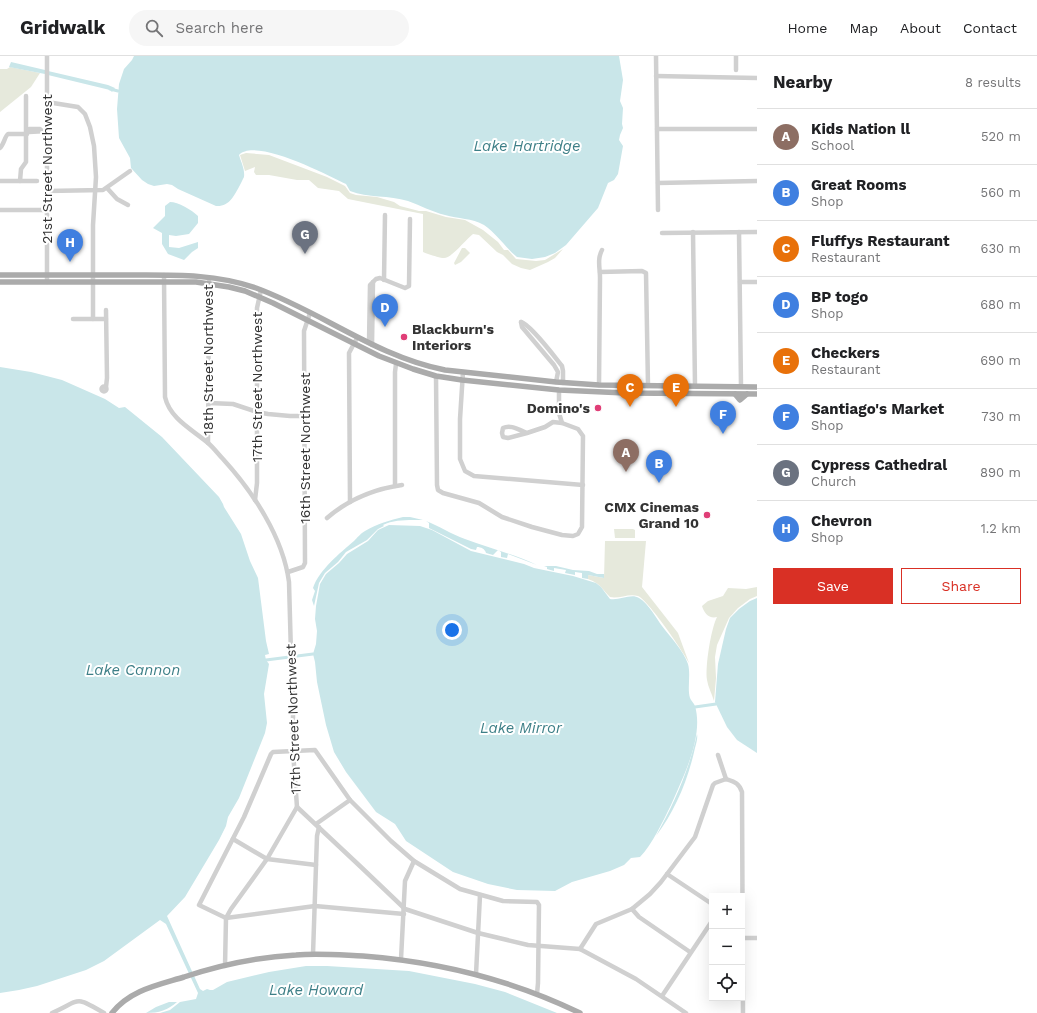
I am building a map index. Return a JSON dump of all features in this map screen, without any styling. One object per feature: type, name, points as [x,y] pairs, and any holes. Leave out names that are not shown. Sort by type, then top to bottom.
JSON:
[{"type":"main road","points":[[0,275],[164,275],[209,280]]},
{"type":"main road","points":[[0,282],[164,282],[229,280],[260,294],[310,313],[396,364],[436,376],[538,388],[608,393],[757,394]]},
{"type":"main road","points":[[260,294],[308,320],[355,340],[370,344],[408,360],[430,367]]},
{"type":"main road","points":[[396,364],[403,362],[419,366],[463,372],[599,386],[757,386]]},
{"type":"main road","points":[[538,388],[556,386],[563,383]]},
{"type":"main road","points":[[560,390],[574,384]]},
{"type":"main road","points":[[648,386],[648,393]]},
{"type":"main road","points":[[695,386],[695,394]]},
{"type":"main road","points":[[112,1013],[121,1003],[136,993],[191,974],[273,957],[313,954],[401,959],[445,966],[476,974],[537,994],[580,1013]]},
{"type":"street","name":"21st Street Northwest","points":[[47,56],[47,102],[41,131],[47,191],[47,282]]},
{"type":"street","points":[[656,56],[658,210]]},
{"type":"street","points":[[736,56],[736,70]]},
{"type":"street","points":[[656,76],[757,78]]},
{"type":"street","points":[[20,181],[20,169],[26,162],[26,96]]},
{"type":"street","points":[[47,102],[78,107],[85,114],[90,127],[94,146],[96,170],[93,225],[93,319]]},
{"type":"street","points":[[0,148],[4,143],[7,134],[27,132],[29,129],[41,131]]},
{"type":"street","points":[[657,129],[757,129]]},
{"type":"street","points":[[47,191],[104,190],[130,171]]},
{"type":"street","points":[[0,181],[37,181]]},
{"type":"street","points":[[658,183],[757,181]]},
{"type":"street","points":[[107,188],[117,199],[128,205]]},
{"type":"street","points":[[0,210],[47,210]]},
{"type":"street","points":[[384,280],[385,215]]},
{"type":"street","points":[[370,344],[373,282],[378,278],[408,288],[410,219]]},
{"type":"street","points":[[693,232],[695,386]]},
{"type":"street","points":[[739,232],[741,386]]},
{"type":"street","points":[[662,233],[757,232]]},
{"type":"street","points":[[599,386],[599,256],[602,250]]},
{"type":"street","points":[[600,272],[645,272],[647,279],[648,386]]},
{"type":"street","name":"17th Street Northwest","points":[[164,275],[165,397],[168,407],[189,430],[208,443],[247,487],[256,500],[276,538],[288,572],[296,807],[267,859],[226,918]]},
{"type":"street","name":"18th Street Northwest","points":[[208,443],[209,280]]},
{"type":"street","points":[[740,282],[757,282]]},
{"type":"street","name":"17th Street Northwest","points":[[256,500],[257,305],[260,294]]},
{"type":"street","points":[[106,310],[106,387]]},
{"type":"street","name":"16th Street Northwest","points":[[288,572],[303,567],[305,563],[304,331],[310,313]]},
{"type":"street","points":[[73,319],[106,319]]},
{"type":"street","points":[[556,382],[558,372],[554,364],[522,327],[521,322],[526,324],[562,366],[564,371],[563,383]]},
{"type":"street","points":[[350,502],[349,353],[355,340]]},
{"type":"street","points":[[395,486],[396,364]]},
{"type":"street","points":[[463,372],[460,459],[465,470],[474,476],[583,485]]},
{"type":"street","points":[[436,376],[438,490],[479,503],[502,517],[547,532],[571,536],[578,534],[582,530],[583,436],[578,429],[562,423],[553,422]]},
{"type":"street","points":[[560,390],[559,413],[562,423]]},
{"type":"street","points":[[209,403],[233,404],[257,412],[288,416],[305,416]]},
{"type":"street","points":[[526,433],[514,427],[507,426],[503,428],[502,433],[503,437],[508,438],[526,433],[545,427],[553,422],[559,413]]},
{"type":"street","name":"17th Street Northwest","points":[[247,487],[257,483]]},
{"type":"street","points":[[327,518],[350,502],[368,493],[402,485]]},
{"type":"street","points":[[537,994],[538,983],[538,946],[539,905],[538,904],[535,902],[503,900],[457,887],[414,861],[391,841],[350,800],[316,750],[273,752],[271,754],[233,840],[200,905],[226,918],[314,906],[404,912],[427,916],[478,933],[538,946],[580,949],[636,979],[686,1013]]},
{"type":"street","points":[[718,756],[726,779]]},
{"type":"street","points":[[580,949],[596,924],[632,909],[650,894],[692,842],[698,830],[710,790],[714,783],[726,779],[738,784],[742,792],[743,929]]},
{"type":"street","points":[[317,825],[350,800]]},
{"type":"street","points":[[296,807],[397,900],[404,912]]},
{"type":"street","points":[[313,954],[317,825]]},
{"type":"street","points":[[233,840],[267,859],[316,865]]},
{"type":"street","points":[[401,959],[405,881],[414,861]]},
{"type":"street","points":[[667,874],[709,902]]},
{"type":"street","points":[[476,974],[480,894]]},
{"type":"street","points":[[632,909],[638,917],[690,952]]},
{"type":"street","points":[[225,966],[226,918]]},
{"type":"street","points":[[662,996],[709,925]]},
{"type":"street","points":[[745,938],[757,938]]},
{"type":"street","points":[[743,965],[743,1013]]},
{"type":"street","points":[[52,1013],[74,1002],[80,1001],[104,1013]]},
{"type":"shaded area","points":[[10,67],[40,73],[31,87],[0,112],[0,69],[7,69]]},
{"type":"shaded area","points":[[246,153],[269,155],[327,177],[345,186],[350,193],[356,195],[377,197],[394,202],[400,206],[419,211],[426,211],[446,217],[465,220],[483,230],[498,242],[504,250],[508,250],[516,259],[536,261],[545,260],[563,249],[555,258],[530,270],[512,264],[479,235],[473,234],[451,255],[444,258],[434,256],[423,252],[423,214],[348,199],[339,191],[318,188],[309,180],[297,180],[269,175],[256,175],[254,172],[255,167],[245,171],[240,155]]},
{"type":"shaded area","points":[[462,248],[465,248],[470,253],[461,262],[455,265],[454,263]]},
{"type":"shaded area","points":[[614,529],[633,529],[635,530],[635,538],[615,538]]},
{"type":"shaded area","points":[[605,541],[646,541],[642,587],[678,633],[689,663],[665,626],[643,600],[635,595],[610,597],[598,585],[588,579],[588,575],[604,578]]},
{"type":"shaded area","points":[[757,587],[757,596],[750,599],[738,608],[729,618],[717,645],[715,657],[716,678],[714,701],[708,683],[707,666],[711,639],[717,617],[707,615],[702,606],[708,601],[723,596],[728,588],[746,589]]},
{"type":"water","name":"Lake Hartridge","points":[[134,56],[619,56],[623,80],[620,101],[623,108],[623,128],[619,140],[623,146],[618,174],[614,180],[608,183],[598,208],[566,245],[555,253],[545,257],[532,259],[517,257],[493,232],[479,223],[440,214],[401,199],[364,195],[350,191],[346,184],[308,166],[275,154],[260,151],[247,151],[239,155],[244,177],[231,200],[224,205],[216,206],[172,185],[167,184],[154,186],[148,184],[131,168],[130,158],[119,138],[117,109],[119,84],[124,69]]},
{"type":"water","points":[[11,62],[45,70],[45,74],[9,67]]},
{"type":"water","points":[[48,71],[115,88],[112,92],[110,90],[48,75]]},
{"type":"water","points":[[170,202],[177,203],[185,207],[198,216],[198,223],[189,234],[176,236],[169,235],[169,247],[179,248],[198,242],[198,248],[184,260],[168,254],[162,244],[162,233],[153,228],[165,216],[165,206]]},
{"type":"water","name":"Lake Cannon","points":[[0,367],[31,372],[62,380],[105,399],[119,408],[125,407],[162,437],[219,497],[241,534],[250,561],[258,578],[269,654],[265,655],[269,664],[264,694],[267,723],[265,733],[239,798],[228,817],[226,826],[219,840],[185,897],[167,916],[200,989],[203,991],[207,989],[213,990],[227,982],[269,972],[306,966],[409,971],[475,984],[505,992],[557,1013],[160,1013],[170,1010],[180,1002],[196,999],[198,993],[166,924],[160,920],[104,961],[86,970],[37,986],[0,993]]},
{"type":"water","points":[[403,517],[423,520],[403,520],[383,525],[384,526],[378,529],[367,540],[346,552],[338,562],[325,573],[319,583],[314,606],[312,600],[315,591],[313,588],[316,581],[330,562],[364,532],[379,524]]},
{"type":"water","points":[[426,521],[460,537],[498,550],[493,555],[486,553],[484,549],[480,547],[477,547],[476,550],[471,549],[429,528],[429,523]]},
{"type":"water","name":"Lake Mirror","points":[[389,525],[420,526],[432,530],[471,551],[596,583],[610,599],[632,596],[639,598],[649,607],[680,649],[688,664],[689,694],[690,699],[695,706],[697,731],[691,757],[671,805],[653,839],[640,857],[631,858],[624,865],[610,871],[572,882],[555,891],[517,890],[488,884],[453,872],[406,841],[395,824],[376,812],[346,772],[334,752],[326,725],[313,654],[316,644],[317,631],[315,619],[320,584],[326,574],[347,554],[368,541],[378,530]]},
{"type":"water","points":[[498,550],[537,565],[508,554],[507,558],[501,557],[501,552]]},
{"type":"water","points":[[544,566],[556,566],[604,574],[604,578],[588,575],[588,579],[582,578],[582,573],[575,572],[575,575],[565,573],[566,570],[554,568],[554,571],[547,569],[547,567]]},
{"type":"water","points":[[757,598],[757,753],[737,740],[727,727],[715,702],[718,664],[730,618],[739,609]]},
{"type":"water","points":[[697,734],[697,741],[685,783],[675,806],[656,836],[669,812],[680,786],[690,761]]},
{"type":"water","points":[[169,1002],[177,1002],[163,1010],[146,1013],[156,1007]]},
{"type":"waterway","points":[[110,89],[118,91]]},
{"type":"waterway","points":[[266,660],[313,654]]},
{"type":"waterway","points":[[695,707],[716,704]]},
{"type":"place","name":"Cypress Cathedral","points":[[305,254]]},
{"type":"place","name":"Chevron","points":[[70,262]]},
{"type":"place","name":"BP togo","points":[[385,327]]},
{"type":"place","name":"Blackburn's Interiors","points":[[404,337]]},
{"type":"place","name":"Fluffys Restaurant","points":[[630,407]]},
{"type":"place","name":"Checkers","points":[[676,407]]},
{"type":"place","name":"Domino's","points":[[598,408]]},
{"type":"place","name":"Santiago's Market","points":[[723,434]]},
{"type":"place","name":"Kids Nation ll","points":[[626,472]]},
{"type":"place","name":"Great Rooms","points":[[659,483]]},
{"type":"place","name":"CMX Cinemas Grand 10","points":[[707,515]]},
{"type":"water label","name":"Lake Howard","points":[[316,990]]}]
